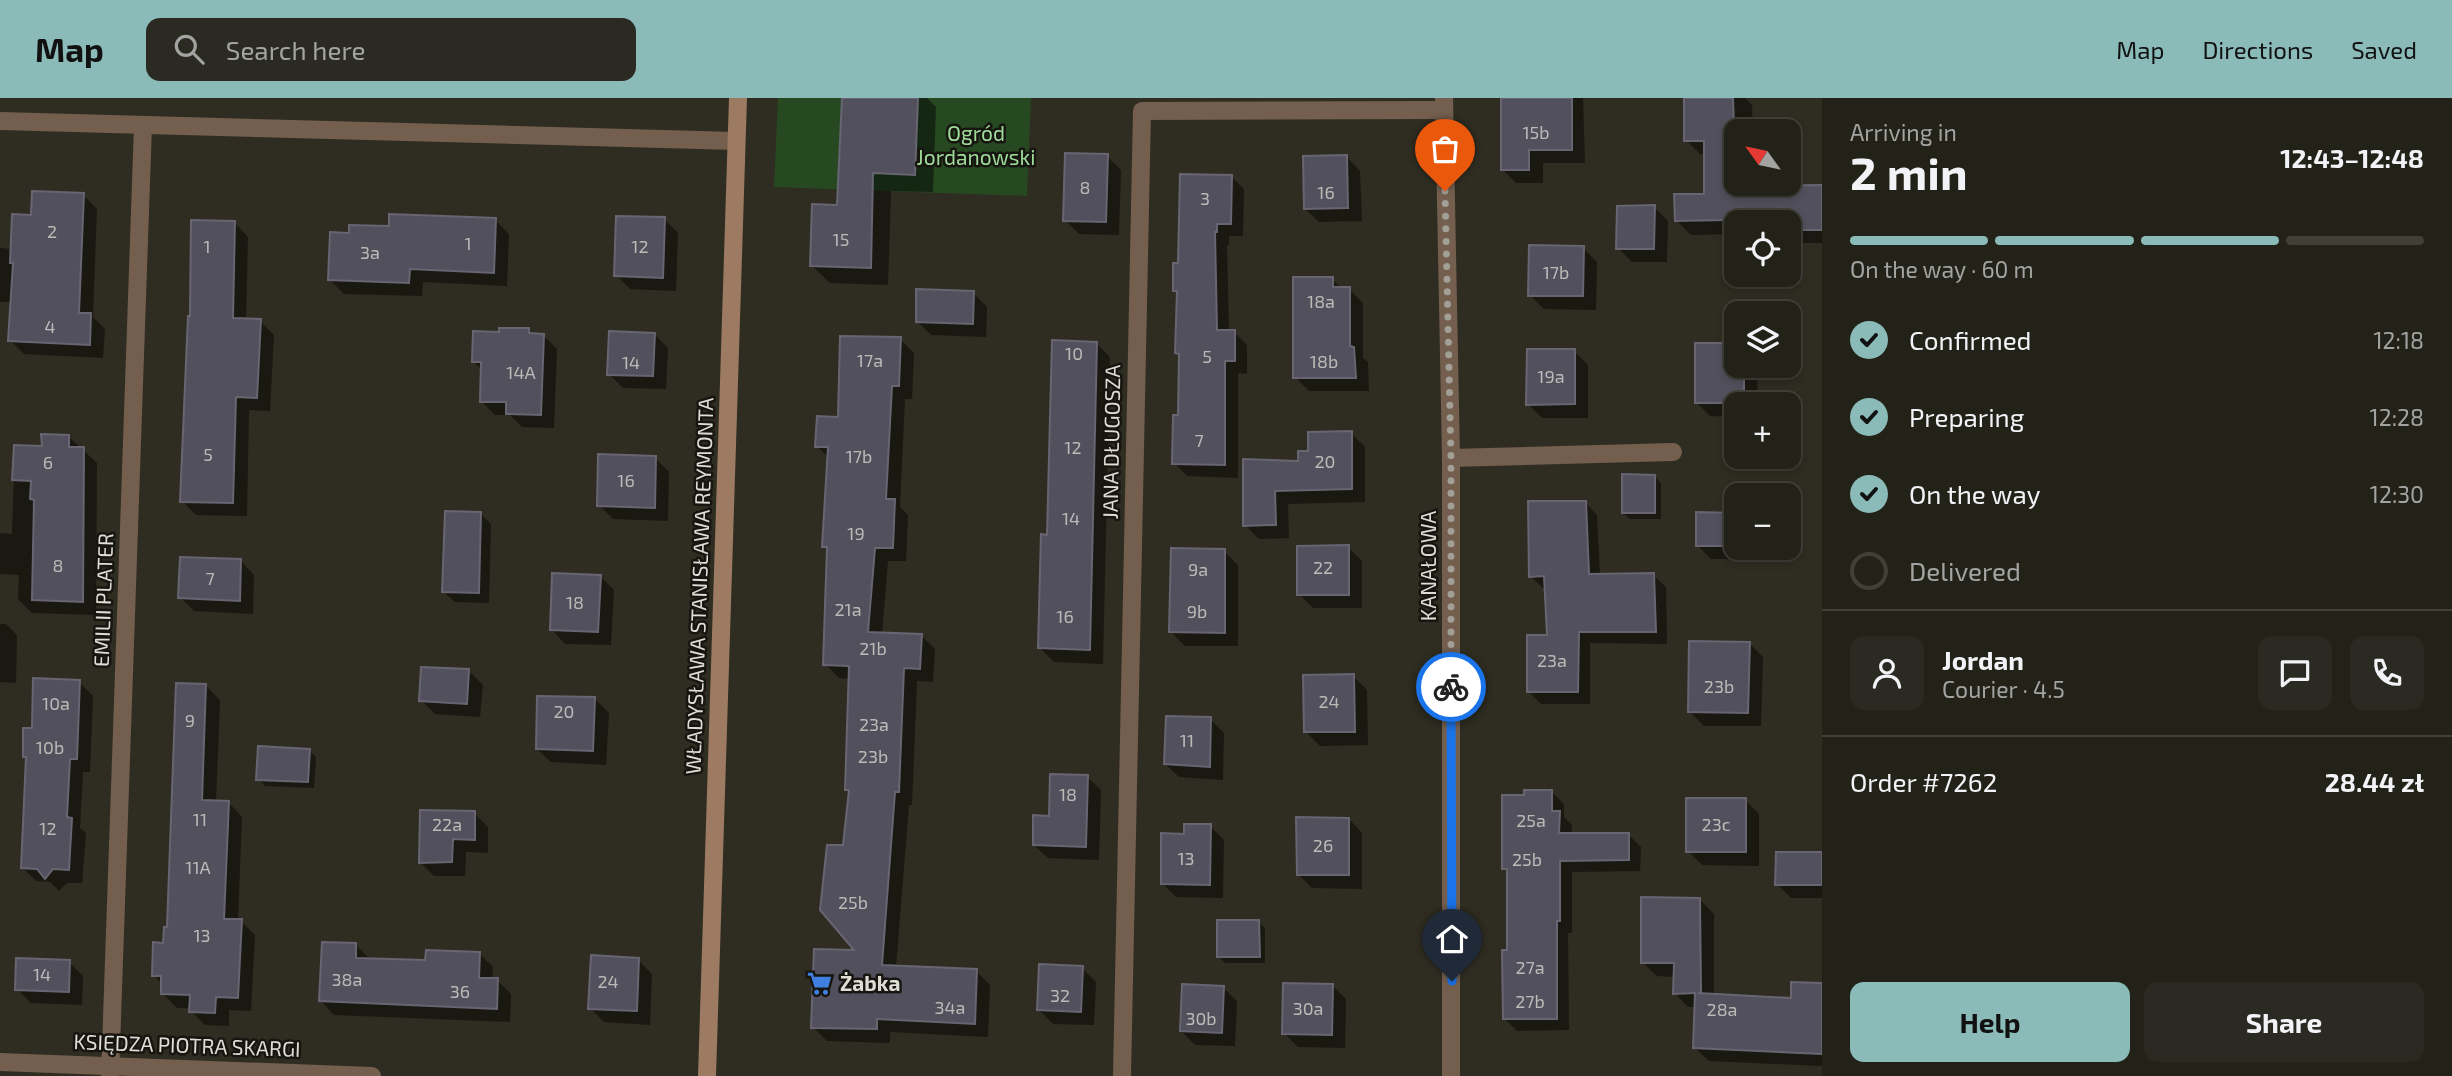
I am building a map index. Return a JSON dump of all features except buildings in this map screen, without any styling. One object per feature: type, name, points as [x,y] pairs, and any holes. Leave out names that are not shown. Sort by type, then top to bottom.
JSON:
[{"type":"main road","name":"WŁADYSŁAWA STANISŁAWA REYMONTA","points":[[707,1076],[738,98]]},
{"type":"street","name":"KANAŁOWA","points":[[1444,104],[1451,458],[1451,1076]]},
{"type":"street","name":"JANA DŁUGOSZA","points":[[1122,1076],[1142,111],[1444,104]]},
{"type":"street","points":[[0,121],[736,141]]},
{"type":"street","name":"EMILII PLATER","points":[[110,1071],[143,125]]},
{"type":"street","points":[[1451,458],[1672,452]]},
{"type":"street","name":"KSIĘDZA PIOTRA SKARGI","points":[[0,1062],[110,1071],[372,1076]]},
{"type":"green space","name":"Ogród Jordanowski","points":[[778,98],[1031,98],[1027,196],[774,187]]},
{"type":"way so far","points":[[1445,191],[1451,458],[1451,687]]},
{"type":"place","name":"Żabka","points":[[820,984]]},
{"type":"route","points":[[1451,687],[1452,981]]}]
